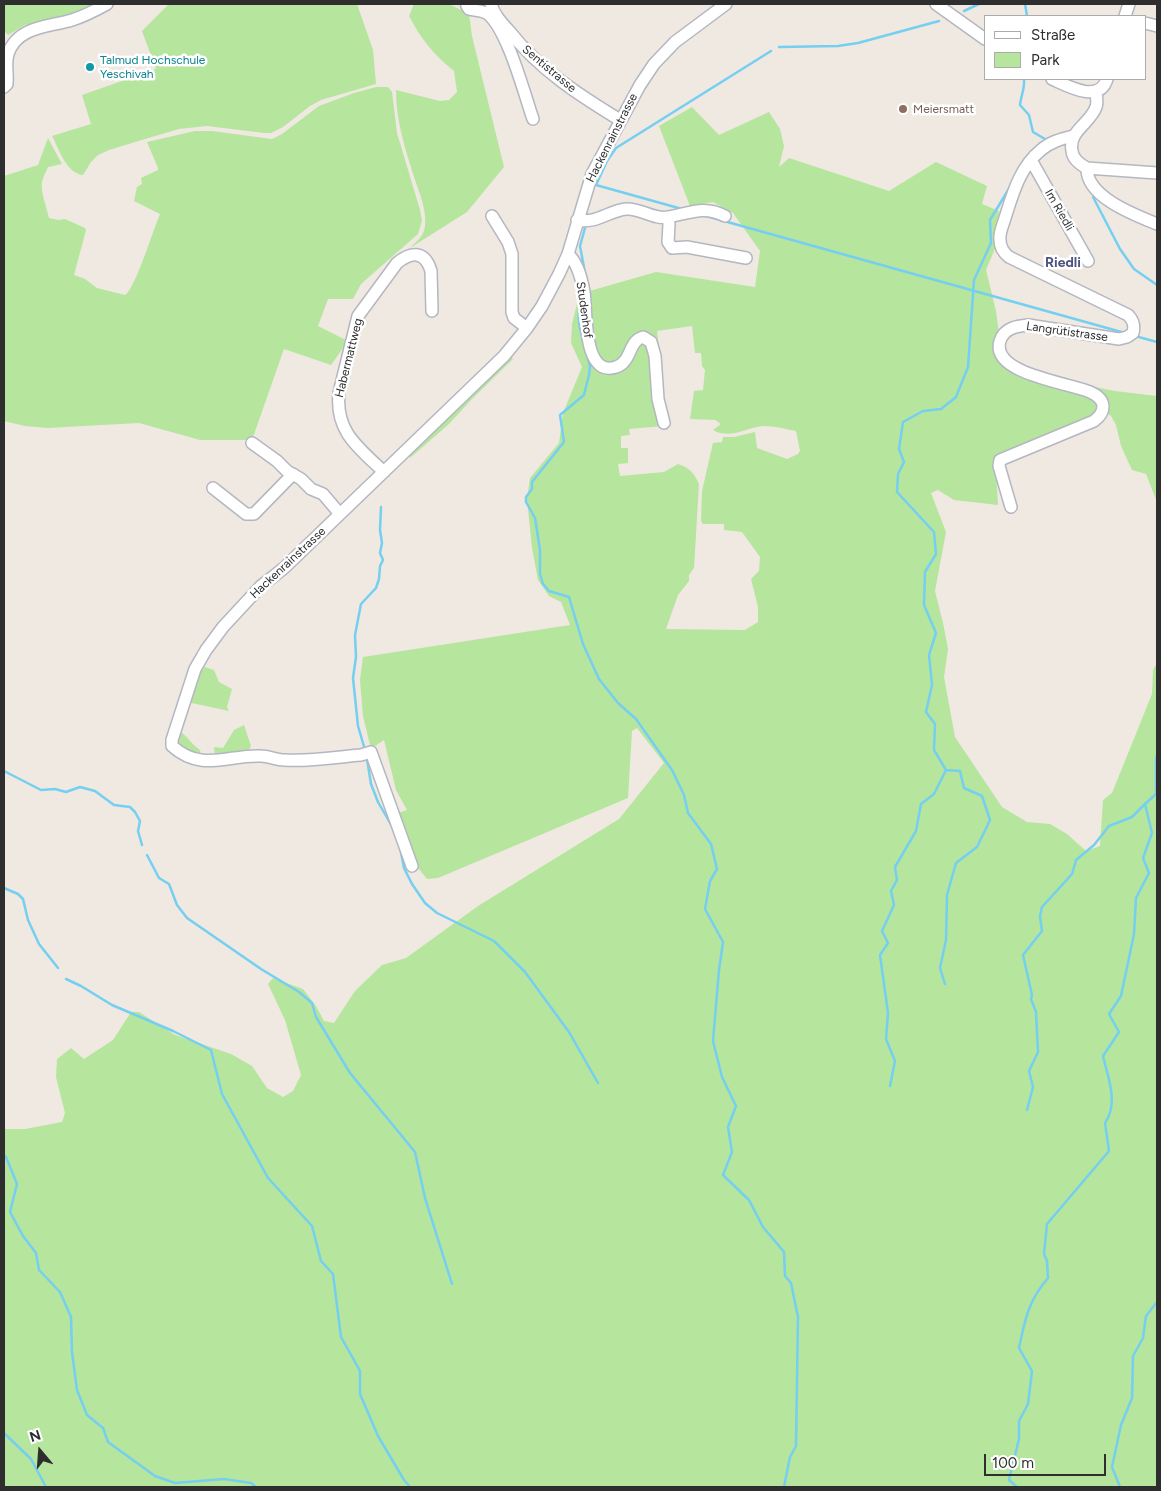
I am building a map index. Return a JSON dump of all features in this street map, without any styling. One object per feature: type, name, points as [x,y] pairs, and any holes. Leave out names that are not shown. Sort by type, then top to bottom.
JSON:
[{"type":"street","points":[[5,86],[8,55],[11,47],[20,35],[28,31],[74,20],[107,4]]},
{"type":"street","name":"Sentistrasse","points":[[491,4],[501,22],[520,46],[544,68],[573,90],[620,120]]},
{"type":"street","name":"Hackenrainstrasse","points":[[412,866],[371,752],[361,755],[301,760],[282,760],[260,756],[219,761],[196,759],[172,746],[172,740],[195,669],[206,650],[223,628],[261,586],[284,568],[504,356],[527,328],[552,288],[568,254],[592,174],[640,85],[654,64],[675,42],[726,4]]},
{"type":"street","points":[[936,4],[984,38]]},
{"type":"street","points":[[468,5],[469,9],[480,10],[487,14],[496,25],[513,59],[533,118]]},
{"type":"street","points":[[1054,80],[1087,93],[1096,91],[1105,84],[1107,80]]},
{"type":"street","points":[[1096,91],[1096,107],[1089,118],[1072,136],[1072,154],[1086,168],[1157,173]]},
{"type":"street","name":"Langrütistrasse","points":[[1011,507],[999,466],[1000,460],[1094,421],[1100,416],[1103,407],[1100,398],[1092,392],[1051,382],[1008,363],[1002,357],[999,348],[1003,334],[1016,326],[1028,325],[1119,339],[1133,333],[1134,327],[1132,319],[1128,315],[1009,257],[1002,248],[1000,240],[1001,231],[1014,187],[1022,172],[1039,151],[1050,143],[1072,136]]},
{"type":"street","name":"Im Riedli","points":[[1031,160],[1088,260]]},
{"type":"street","points":[[1086,168],[1087,176],[1098,191],[1110,202],[1157,224]]},
{"type":"street","points":[[577,220],[591,221],[627,209],[660,218],[668,218],[707,209],[725,216]]},
{"type":"street","points":[[492,216],[508,242],[512,254],[512,312],[514,318],[527,328]]},
{"type":"street","points":[[668,218],[670,224],[667,239],[672,248],[687,247],[746,258]]},
{"type":"street","name":"Habermattweg","points":[[384,472],[354,442],[340,419],[339,393],[358,316],[398,263],[404,257],[412,254],[420,255],[429,265],[431,271],[432,311]]},
{"type":"street","name":"Studenhof","points":[[568,254],[573,259],[583,286],[587,337],[596,360],[609,368],[616,367],[627,358],[632,346],[638,339],[646,338],[651,342],[655,356],[658,399],[664,423]]},
{"type":"street","points":[[252,443],[277,461],[287,471],[301,479],[310,489],[323,494],[340,514]]},
{"type":"street","points":[[213,488],[246,514],[254,514],[293,474]]},
{"type":"green space","points":[[4,4],[96,4],[83,12],[25,25],[8,35],[4,31]]},
{"type":"green space","points":[[169,4],[357,4],[373,50],[376,84],[321,100],[283,127],[271,133],[207,126],[179,129],[109,150],[98,155],[83,175],[77,173],[64,160],[52,136],[91,124],[82,95],[156,69],[142,31]]},
{"type":"green space","points":[[414,4],[449,4],[469,14],[472,36],[504,167],[467,212],[410,248],[423,233],[425,214],[402,134],[396,90],[440,101],[449,100],[457,92],[454,71],[428,46],[409,16]]},
{"type":"green space","points":[[376,87],[388,87],[392,92],[397,133],[420,210],[422,221],[418,234],[361,284],[353,299],[328,299],[318,326],[348,341],[331,365],[284,349],[252,440],[200,440],[139,423],[47,428],[25,426],[4,421],[4,176],[38,165],[48,138],[62,164],[48,167],[42,182],[49,218],[65,219],[86,230],[74,275],[85,279],[97,288],[125,295],[139,270],[160,214],[134,201],[137,187],[142,184],[141,178],[158,170],[147,142],[195,131],[212,131],[272,139],[282,134],[319,106]]},
{"type":"green space","points":[[692,107],[719,135],[769,112],[780,129],[784,146],[779,167],[789,158],[889,191],[936,162],[987,186],[982,204],[999,211],[997,244],[986,270],[996,311],[999,335],[996,342],[996,353],[1009,366],[1027,376],[1087,392],[1099,401],[1100,410],[1094,418],[1032,444],[1002,454],[999,458],[997,470],[998,505],[954,500],[938,490],[931,493],[946,532],[935,591],[948,649],[944,677],[955,737],[1002,807],[1027,822],[1050,824],[1067,834],[1086,851],[1100,846],[1103,800],[1112,793],[1152,694],[1153,670],[1157,663],[1157,1487],[4,1487],[4,1129],[25,1129],[62,1122],[65,1113],[56,1077],[57,1059],[71,1048],[84,1059],[113,1040],[131,1012],[139,1012],[175,1035],[231,1054],[252,1066],[267,1088],[283,1097],[293,1091],[301,1075],[285,1020],[268,984],[273,978],[303,989],[316,1006],[324,1021],[334,1023],[355,991],[382,965],[406,958],[478,906],[619,819],[664,763],[637,728],[632,731],[628,798],[438,878],[427,879],[415,864],[398,813],[407,810],[396,790],[384,740],[371,749],[363,716],[360,680],[363,657],[570,625],[561,602],[549,596],[538,580],[532,548],[527,499],[530,478],[559,443],[563,413],[582,367],[571,343],[572,324],[579,296],[582,294],[587,344],[593,359],[598,365],[611,369],[622,367],[628,360],[635,345],[642,340],[648,342],[653,353],[658,412],[664,426],[629,429],[630,435],[621,436],[621,448],[628,448],[628,463],[618,464],[620,476],[664,472],[678,464],[691,471],[699,484],[694,568],[689,575],[689,581],[678,595],[666,629],[745,630],[758,622],[758,607],[751,579],[759,571],[760,557],[742,532],[724,530],[724,524],[703,524],[701,521],[702,491],[713,443],[722,442],[723,437],[734,437],[755,432],[757,448],[787,459],[798,454],[800,451],[796,431],[764,426],[726,434],[713,430],[721,424],[715,420],[690,419],[694,391],[703,390],[705,370],[702,366],[701,353],[695,353],[692,326],[657,331],[660,357],[658,358],[650,338],[642,334],[637,335],[632,340],[620,363],[611,366],[599,359],[594,351],[589,331],[586,292],[656,272],[755,287],[760,251],[733,213],[713,202],[690,206],[659,126]]},
{"type":"green space","points":[[510,354],[513,359],[449,424],[410,458],[411,452]]},
{"type":"green space","points":[[1084,385],[1157,396],[1157,502],[1146,474],[1132,470],[1121,446],[1116,425],[1111,416],[1105,412]]},
{"type":"green space","points":[[205,667],[214,670],[219,682],[232,689],[227,707],[229,711],[187,702],[193,679]]},
{"type":"green space","points":[[244,725],[251,746],[247,754],[215,755],[214,747],[223,748],[234,730]]},
{"type":"green space","points":[[179,731],[200,750],[201,755],[183,750],[176,742]]},
{"type":"waterway","points":[[964,11],[979,4]]},
{"type":"waterway","points":[[1025,4],[1027,15]]},
{"type":"waterway","points":[[779,47],[838,46],[858,43],[939,21]]},
{"type":"waterway","points":[[682,209],[596,185],[607,161],[616,148],[771,51]]},
{"type":"waterway","points":[[1024,80],[1020,105],[1029,115],[1033,132],[1045,139]]},
{"type":"waterway","points":[[946,770],[934,750],[935,724],[926,712],[932,685],[929,655],[936,633],[924,605],[925,572],[936,554],[934,532],[897,492],[898,474],[904,462],[899,449],[903,422],[923,411],[941,409],[956,397],[968,367],[974,280],[991,243],[990,220],[1010,187]]},
{"type":"waterway","points":[[1093,197],[1120,249],[1134,269],[1157,285]]},
{"type":"waterway","points":[[706,216],[1125,333]]},
{"type":"waterway","points":[[585,228],[580,246],[585,273]]},
{"type":"waterway","points":[[580,305],[579,318],[583,341]]},
{"type":"waterway","points":[[1135,336],[1157,342]]},
{"type":"waterway","points":[[587,354],[590,366],[584,395],[560,415],[564,442],[532,482],[532,489],[526,497],[526,502],[535,518],[540,550],[540,574],[543,584],[549,591],[569,597],[583,644],[599,679],[618,703],[636,719],[672,770],[684,795],[688,813],[711,844],[717,869],[710,881],[705,909],[723,942],[713,1041],[722,1077],[736,1106],[728,1127],[732,1152],[723,1175],[749,1200],[763,1227],[784,1252],[785,1276],[791,1283],[798,1317],[796,1446],[790,1457],[784,1487]]},
{"type":"waterway","points":[[365,750],[358,726],[353,678],[356,657],[355,635],[361,604],[376,588],[383,560],[380,553],[382,543],[380,530],[381,507]]},
{"type":"waterway","points":[[1017,1487],[1009,1480],[1019,1439],[1019,1421],[1028,1404],[1032,1371],[1019,1348],[1032,1303],[1041,1286],[1048,1278],[1047,1261],[1044,1254],[1047,1224],[1109,1151],[1105,1123],[1109,1115],[1112,1099],[1110,1082],[1103,1056],[1119,1032],[1109,1014],[1121,996],[1134,934],[1136,898],[1149,873],[1143,858],[1152,833],[1145,804],[1156,794],[1157,756]]},
{"type":"waterway","points":[[367,759],[371,784],[378,802],[393,828]]},
{"type":"waterway","points":[[945,984],[940,968],[946,940],[947,895],[956,863],[977,847],[990,820],[982,796],[964,788],[960,771],[946,770]]},
{"type":"waterway","points":[[890,1086],[895,1061],[886,1039],[888,1013],[880,955],[888,943],[882,931],[894,905],[891,891],[897,880],[895,867],[916,831],[921,804],[934,794],[946,770]]},
{"type":"waterway","points":[[4,771],[41,790],[55,789],[66,792],[80,787],[95,791],[114,805],[130,807],[140,821],[138,831],[142,845]]},
{"type":"waterway","points":[[1027,1110],[1033,1087],[1029,1071],[1038,1052],[1036,1012],[1031,999],[1032,995],[1023,955],[1042,931],[1040,916],[1042,907],[1072,874],[1076,860],[1094,845],[1109,826],[1132,817],[1145,804]]},
{"type":"waterway","points":[[400,847],[404,868],[425,903],[437,913],[494,941],[525,972],[569,1032],[598,1083]]},
{"type":"waterway","points":[[147,855],[159,878],[169,884],[177,905],[187,918],[261,969],[299,992],[312,1003],[316,1017],[350,1073],[415,1152],[425,1198],[452,1284]]},
{"type":"waterway","points":[[4,888],[18,894],[23,899],[28,920],[39,944],[58,968]]},
{"type":"waterway","points":[[66,979],[112,1005],[173,1031],[211,1050],[222,1094],[268,1178],[312,1226],[321,1261],[333,1274],[341,1337],[360,1371],[360,1394],[378,1436],[410,1487]]},
{"type":"waterway","points":[[4,1155],[17,1184],[10,1212],[23,1236],[36,1253],[39,1270],[60,1292],[71,1317],[72,1352],[77,1390],[87,1415],[103,1428],[108,1442],[155,1476],[175,1483],[224,1479],[251,1483],[256,1487]]},
{"type":"waterway","points":[[1120,1487],[1112,1467],[1121,1425],[1132,1398],[1133,1356],[1143,1338],[1146,1316],[1157,1302]]},
{"type":"waterway","points":[[4,1433],[31,1459],[46,1487]]},
{"type":"place","name":"Talmud Hochschule Yeschivah","points":[[90,67]]},
{"type":"place","name":"Meiersmatt","points":[[903,109]]},
{"type":"district","name":"Riedli","points":[[1063,263]]}]
